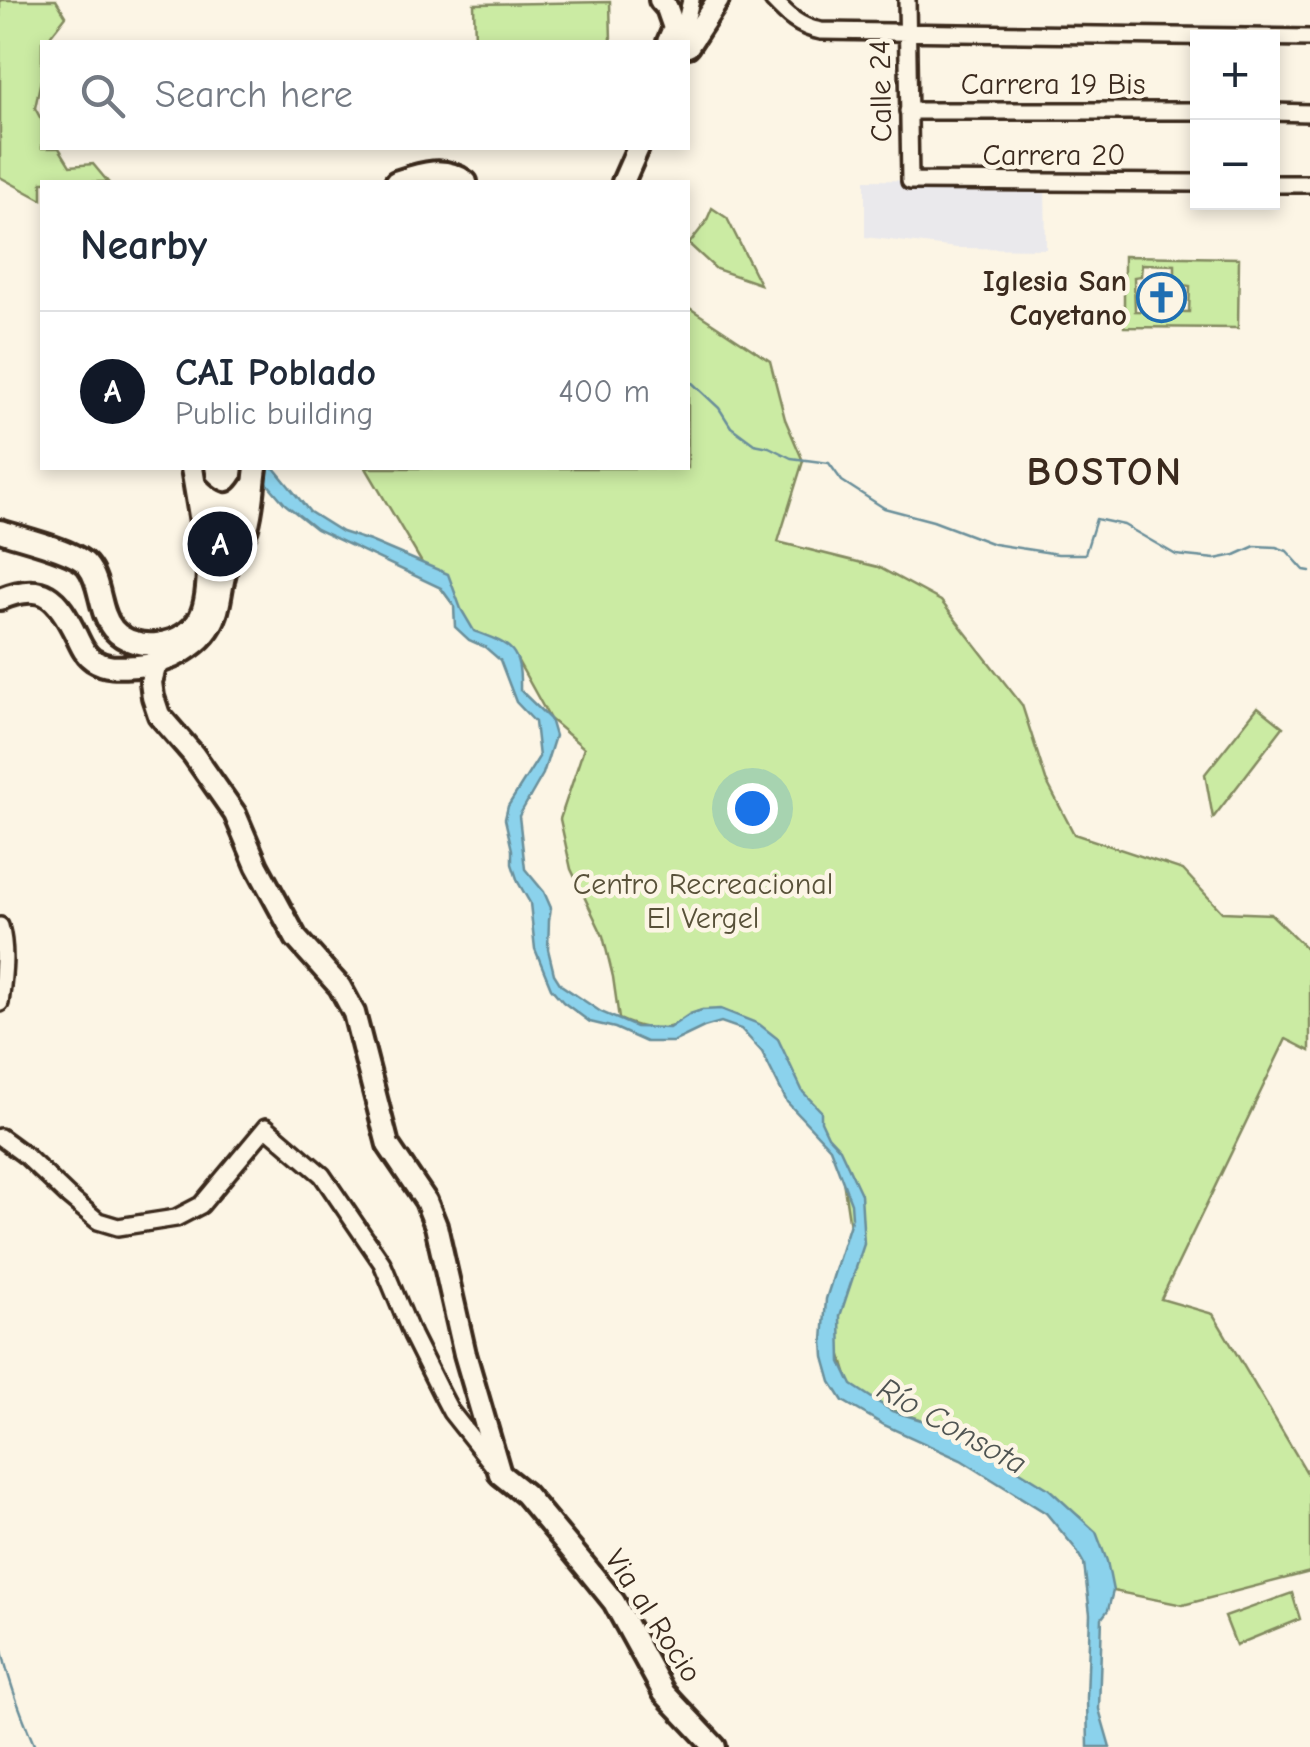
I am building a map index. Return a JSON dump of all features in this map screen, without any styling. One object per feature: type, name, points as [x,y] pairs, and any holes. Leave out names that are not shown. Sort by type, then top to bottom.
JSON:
[{"type":"main road","points":[[660,0],[667,8],[674,38]]},
{"type":"main road","points":[[690,43],[718,0]]},
{"type":"main road","points":[[612,180],[624,150]]},
{"type":"main road","points":[[623,180],[637,150]]},
{"type":"main road","points":[[402,180],[439,172],[463,180]]},
{"type":"main road","points":[[194,476],[208,499],[221,504],[247,496],[255,476]]},
{"type":"main road","points":[[194,476],[208,564],[203,609],[189,632],[160,649],[151,682],[153,696],[159,714],[236,814],[257,866],[296,938],[340,987],[354,1012],[388,1144],[426,1202],[436,1226],[465,1354],[500,1474]]},
{"type":"main road","points":[[0,598],[19,592],[42,592],[61,608],[85,654],[97,663],[110,668],[155,664],[186,649],[208,631],[217,614],[226,566],[244,534],[255,476]]},
{"type":"main road","points":[[203,533],[213,517],[221,513],[237,518],[244,534]]},
{"type":"main road","points":[[0,531],[74,555],[87,565],[109,624],[117,634],[130,642],[168,643]]},
{"type":"main road","name":"Via al Rocio","points":[[500,1474],[525,1494],[586,1566],[614,1602],[664,1693],[715,1747]]},
{"type":"street","points":[[674,38],[688,0]]},
{"type":"street","points":[[773,0],[791,20],[808,29],[848,32],[1310,38]]},
{"type":"street","name":"Calle 24","points":[[907,0],[910,181]]},
{"type":"street","name":"Carrera 19 Bis","points":[[908,111],[1190,112]]},
{"type":"street","points":[[1280,112],[1310,113]]},
{"type":"street","name":"Carrera 20","points":[[910,181],[1190,183]]},
{"type":"street","points":[[1280,184],[1310,184]]},
{"type":"street","points":[[0,926],[4,938],[0,1003]]},
{"type":"street","points":[[0,1137],[98,1221],[118,1227],[176,1218],[201,1205],[266,1127],[322,1175],[382,1263],[440,1393],[500,1474]]},
{"type":"shaded area","points":[[865,180],[1045,182],[1046,249],[957,248],[865,237]]},
{"type":"green space","points":[[0,0],[56,0],[66,16],[50,40],[40,40],[40,84],[35,108],[40,117],[40,150],[60,150],[70,166],[93,164],[106,180],[40,180],[40,199],[0,177]]},
{"type":"green space","points":[[610,2],[611,40],[475,40],[474,4]]},
{"type":"green space","points":[[712,208],[727,218],[760,284],[716,269],[690,245]]},
{"type":"green space","points":[[1124,256],[1239,258],[1238,328],[1124,327]],"holes":[[[1142,264],[1175,265],[1175,284],[1190,286],[1189,312],[1135,311],[1134,277],[1141,276]]]},
{"type":"green space","name":"Centro Recreacional El Vergel","points":[[690,308],[770,361],[785,419],[803,461],[778,542],[878,567],[941,601],[1022,705],[1046,780],[1074,834],[1183,870],[1222,912],[1271,914],[1310,952],[1310,1051],[1286,1039],[1161,1299],[1213,1314],[1310,1478],[1310,1572],[1183,1605],[1113,1591],[1080,1517],[931,1423],[854,1398],[840,1352],[834,1312],[853,1247],[840,1160],[757,1034],[703,1010],[661,1028],[619,1019],[603,936],[571,869],[560,819],[584,748],[550,719],[515,656],[474,632],[422,563],[367,470],[690,470]]},
{"type":"green space","points":[[1258,707],[1283,727],[1213,818],[1205,774]]},
{"type":"green space","points":[[1292,1593],[1300,1619],[1236,1645],[1225,1617]]},
{"type":"water","points":[[256,470],[276,470],[310,512],[342,532],[448,574],[474,631],[505,644],[516,656],[520,690],[550,719],[555,736],[543,774],[519,816],[525,869],[544,892],[551,908],[548,949],[561,985],[601,1012],[636,1027],[669,1028],[690,1014],[721,1009],[759,1024],[778,1039],[803,1092],[821,1111],[828,1136],[840,1149],[861,1194],[864,1244],[840,1316],[841,1362],[852,1385],[892,1411],[963,1436],[1049,1489],[1096,1532],[1113,1591],[1102,1618],[1099,1709],[1110,1747],[1088,1747],[1090,1614],[1084,1564],[1075,1548],[1046,1513],[961,1460],[884,1425],[843,1401],[831,1382],[823,1341],[826,1299],[852,1217],[851,1203],[830,1148],[787,1102],[762,1052],[741,1029],[721,1022],[673,1042],[646,1042],[590,1022],[551,988],[535,949],[530,903],[512,864],[505,819],[508,806],[539,757],[535,722],[516,702],[500,660],[455,627],[454,606],[441,588],[316,529],[285,504]]},
{"type":"waterway","points":[[690,381],[719,408],[731,427],[754,444],[791,458],[829,463],[842,481],[884,508],[994,544],[1085,554],[1096,519],[1124,525],[1176,555],[1215,559],[1255,546],[1276,547],[1287,551],[1304,570],[1310,571]]},
{"type":"waterway","points":[[0,1641],[14,1695],[35,1747]]},
{"type":"place","name":"Iglesia San Cayetano","points":[[1162,298]]},
{"type":"place","name":"CAI Poblado","points":[[220,544]]},
{"type":"district","name":"BOSTON","points":[[1105,472]]},
{"type":"water label","name":"Río Consota","points":[[952,1426]]}]
